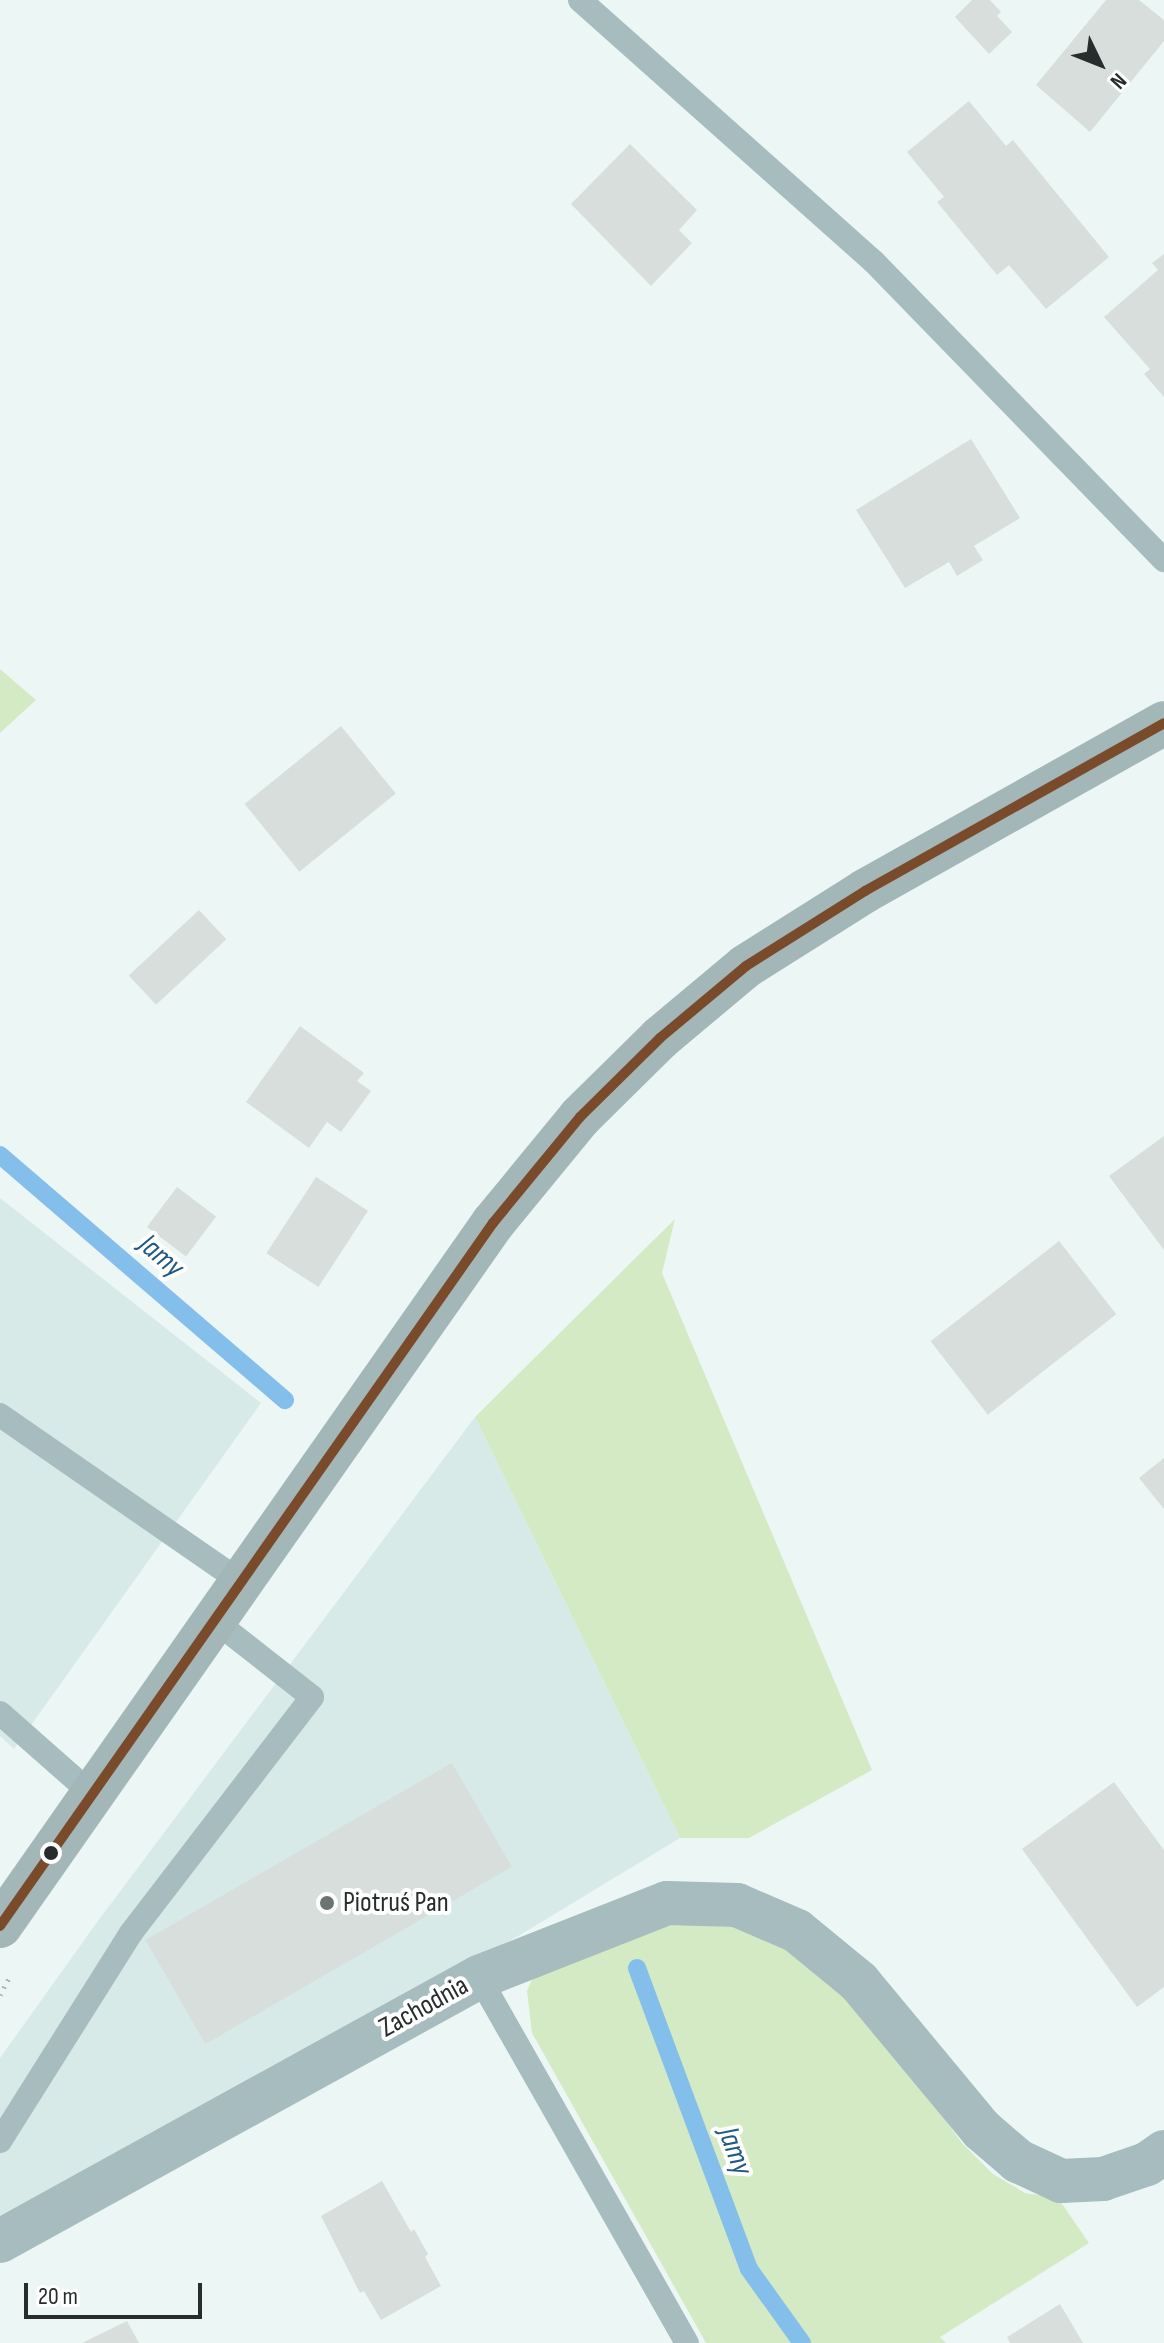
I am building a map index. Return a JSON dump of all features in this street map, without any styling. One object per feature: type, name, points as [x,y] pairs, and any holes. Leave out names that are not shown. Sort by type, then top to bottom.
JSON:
[{"type":"main road","points":[[0,1926],[493,1223],[580,1117],[660,1038],[746,966],[852,899],[1164,723]]},
{"type":"main road","points":[[1094,764],[1164,739]]},
{"type":"street","points":[[479,1977],[667,1903],[737,1905],[797,1931],[859,1982],[982,2130],[1018,2161],[1061,2181],[1103,2179],[1147,2164],[1164,2152]]},
{"type":"street","name":"Zachodnia","points":[[0,2241],[479,1977]]},
{"type":"lane","points":[[580,0],[874,262],[1164,560]]},
{"type":"lane","points":[[0,1415],[243,1583]]},
{"type":"lane","points":[[0,2141],[131,1933],[312,1697],[215,1621]]},
{"type":"lane","points":[[0,1713],[93,1795]]},
{"type":"lane","name":"Zachodnia","points":[[479,1977],[687,2343]]},
{"type":"path","points":[[0,1995],[16,1969]]},
{"type":"shaded area","points":[[0,1198],[261,1403],[14,1749],[0,1736]]},
{"type":"shaded area","points":[[475,1417],[680,1838],[520,1935],[0,2224],[0,2058],[95,1925]]},
{"type":"green space","points":[[0,669],[36,700],[0,733]]},
{"type":"green space","points":[[675,1219],[662,1273],[872,1770],[749,1838],[680,1838],[475,1417]]},
{"type":"green space","points":[[689,1920],[733,1925],[805,1958],[884,2037],[962,2143],[993,2174],[1025,2193],[1058,2198],[1089,2243],[940,2337],[946,2343],[706,2343],[532,2033],[527,1991],[534,1975],[557,1957]]},
{"type":"building","points":[[972,0],[990,0],[1001,12],[997,16],[1012,32],[989,54],[955,17]]},
{"type":"building","points":[[1106,0],[1139,0],[1164,20],[1164,41],[1090,132],[1036,85]]},
{"type":"building","points":[[969,101],[1006,146],[1013,140],[1109,257],[1046,309],[1009,265],[997,275],[937,202],[944,197],[907,152]]},
{"type":"building","points":[[630,144],[697,210],[679,230],[692,243],[651,286],[571,204]]},
{"type":"building","points":[[1164,254],[1164,397],[1144,374],[1150,369],[1104,317],[1158,270],[1152,263]]},
{"type":"building","points":[[971,439],[1020,518],[974,546],[983,560],[957,576],[949,562],[905,588],[856,510]]},
{"type":"building","points":[[341,726],[396,794],[299,872],[245,804]]},
{"type":"building","points":[[199,910],[226,939],[156,1005],[129,975]]},
{"type":"building","points":[[300,1026],[364,1073],[357,1081],[371,1091],[341,1132],[327,1122],[309,1148],[246,1102]]},
{"type":"building","points":[[1164,1136],[1164,1250],[1109,1176]]},
{"type":"building","points":[[316,1177],[368,1211],[318,1287],[266,1253]]},
{"type":"building","points":[[177,1187],[216,1216],[186,1256],[147,1227]]},
{"type":"building","points":[[1059,1241],[1116,1314],[988,1415],[931,1341]]},
{"type":"building","points":[[1164,1458],[1164,1509],[1139,1478]]},
{"type":"building","name":"Piotruś Pan","points":[[452,1763],[512,1867],[205,2044],[145,1940]]},
{"type":"building","points":[[1114,1782],[1164,1850],[1164,1987],[1137,2007],[1022,1849]]},
{"type":"building","points":[[382,2181],[411,2232],[414,2229],[441,2286],[381,2320],[364,2291],[360,2293],[321,2216]]},
{"type":"building","points":[[1060,2304],[1083,2343],[1010,2343],[1007,2337]]},
{"type":"building","points":[[127,2321],[139,2343],[82,2343]]},
{"type":"waterway","name":"Jamy","points":[[0,1155],[285,1400]]},
{"type":"waterway","name":"Jamy","points":[[637,1968],[749,2269],[802,2343]]},
{"type":"transit line","points":[[0,1926],[493,1223],[580,1117],[660,1038],[746,966],[865,891],[1164,723]]},
{"type":"place","name":"Piotruś Pan","points":[[327,1903]]}]
